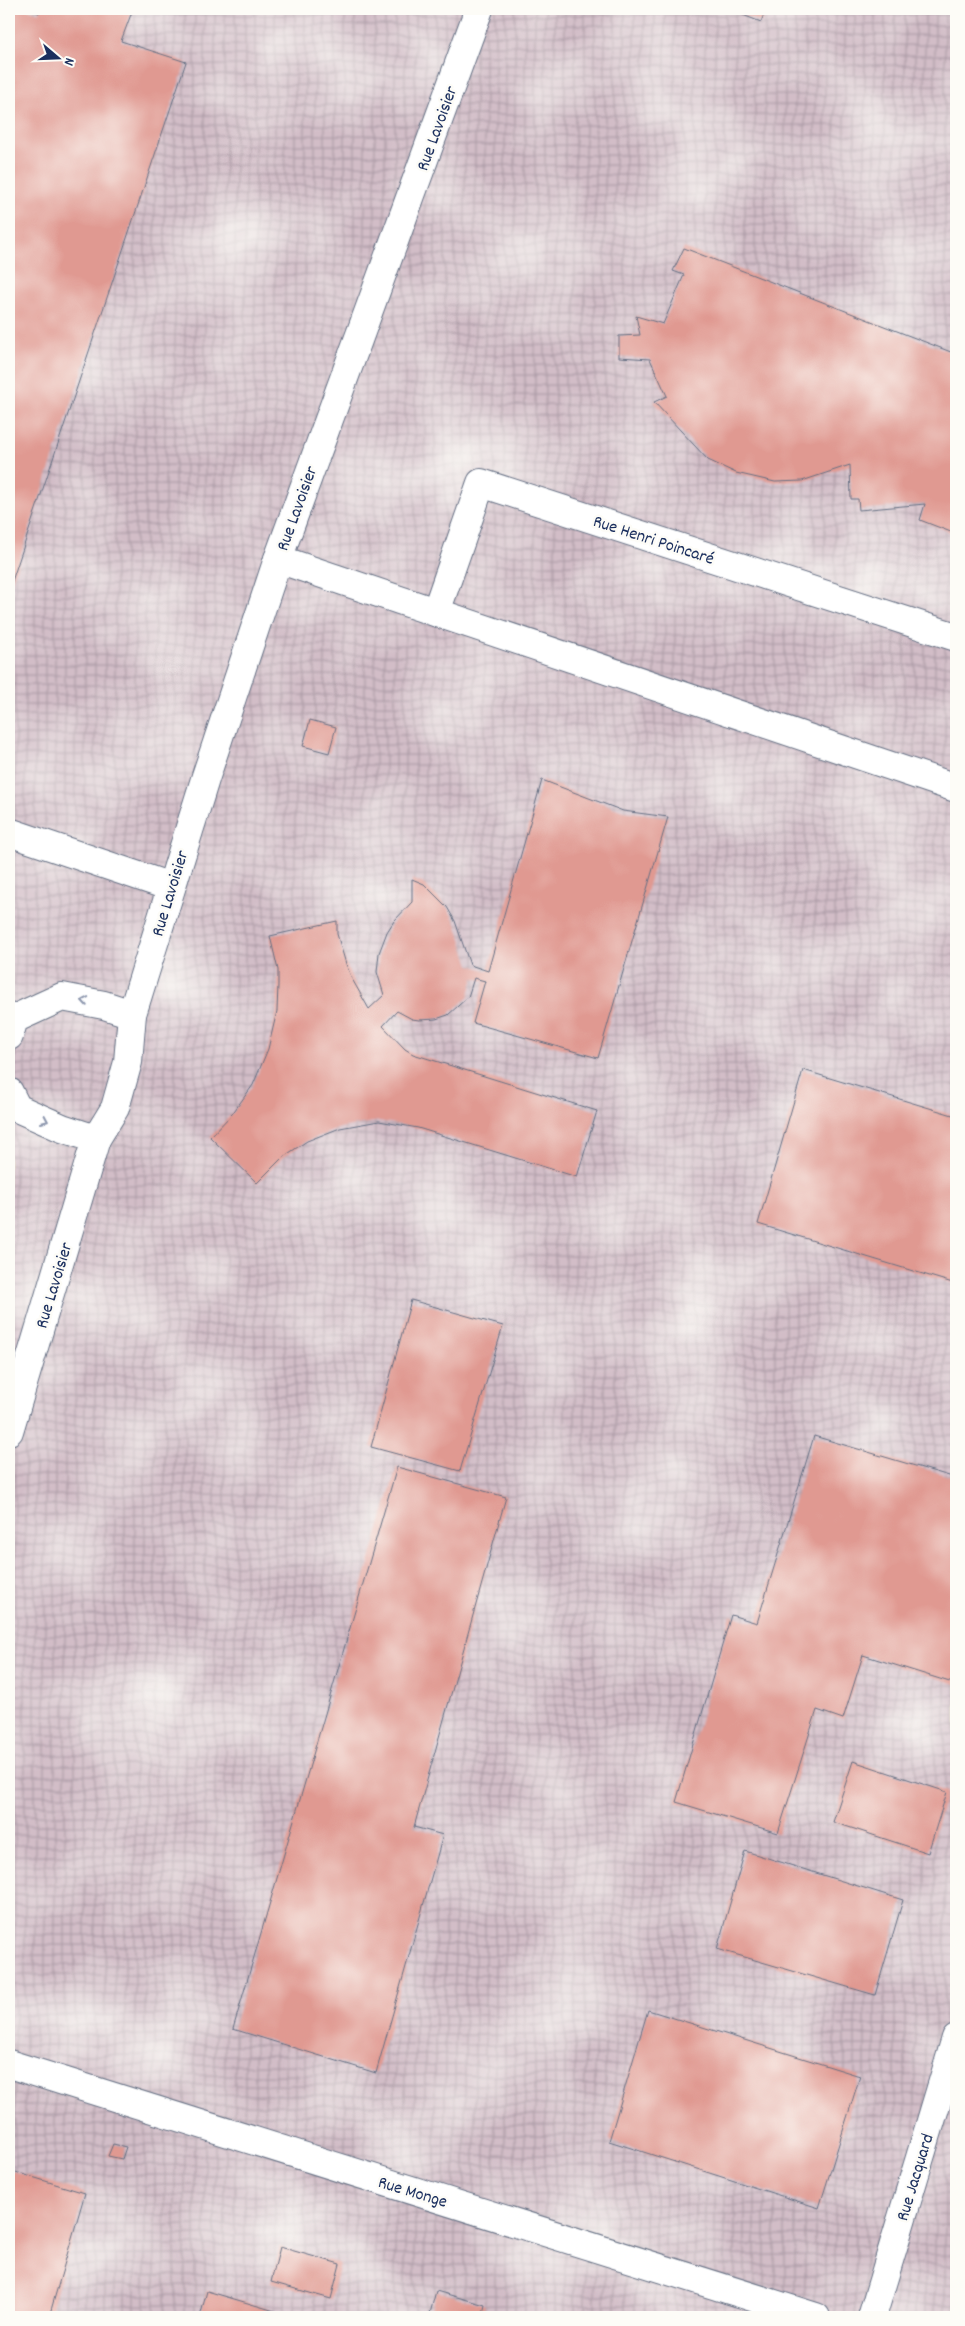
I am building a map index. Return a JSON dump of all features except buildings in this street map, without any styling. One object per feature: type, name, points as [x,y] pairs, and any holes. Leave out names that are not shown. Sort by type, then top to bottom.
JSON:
[{"type":"street","name":"Rue Lavoisier","points":[[9,1431],[96,1139],[115,1108],[128,1062],[132,1014],[171,887],[278,559],[479,9]]},
{"type":"street","name":"Rue Henri Poincaré","points":[[436,612],[481,483],[956,637]]},
{"type":"street","points":[[278,559],[956,788]]},
{"type":"street","points":[[9,832],[171,887]]},
{"type":"street","points":[[9,1036],[14,1019],[62,997],[104,1005],[132,1014]]},
{"type":"street","points":[[9,1092],[17,1108],[62,1128],[96,1139]]},
{"type":"street","name":"Rue Jacquard","points":[[872,2317],[956,2038]]},
{"type":"street","name":"Rue Monge","points":[[9,2064],[816,2317]]},
{"type":"shaded area","points":[[9,9],[956,9],[956,2317],[9,2317]]}]
